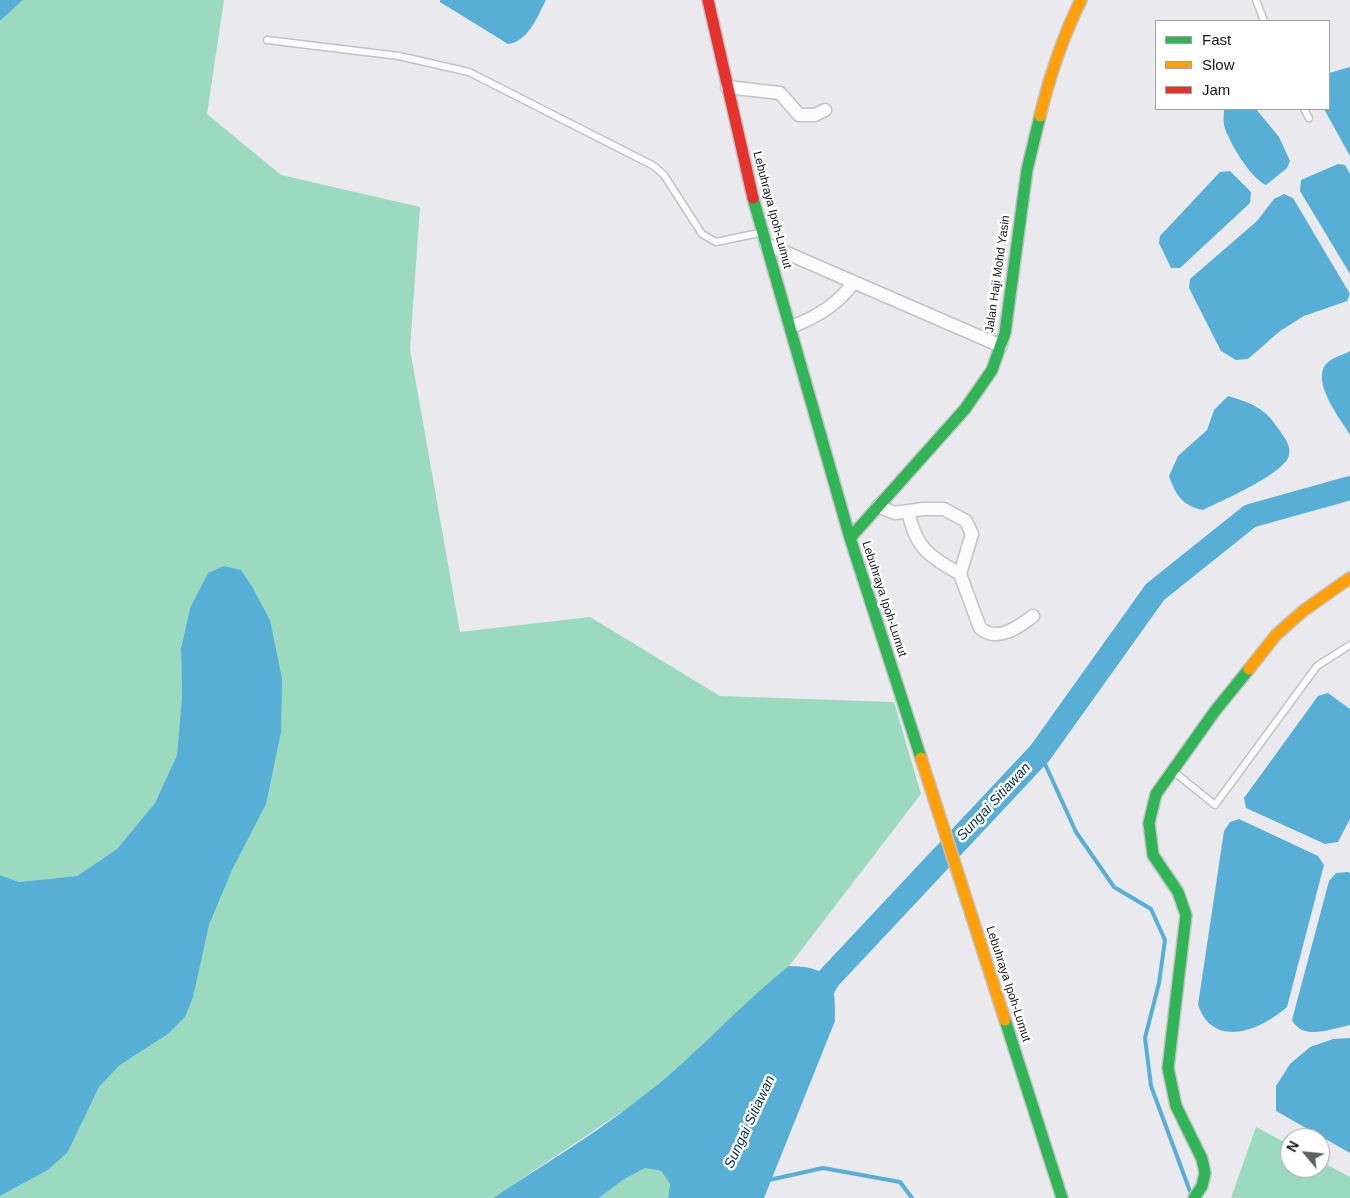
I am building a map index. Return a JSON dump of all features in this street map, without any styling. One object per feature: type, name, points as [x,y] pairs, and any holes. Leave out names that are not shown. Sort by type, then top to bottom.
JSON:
[{"type":"main road","name":"Lebuhraya Ipoh-Lumut","points":[[708,0],[748,180],[850,538],[1062,1198]]},
{"type":"main road","name":"Jalan Haji Mohd Yasin","points":[[850,538],[965,409],[992,370],[1005,333],[1027,170],[1052,68],[1066,28],[1080,0]]},
{"type":"main road","points":[[1194,1198],[1202,1186],[1205,1173],[1202,1159],[1176,1106],[1168,1068],[1186,915],[1178,892],[1153,855],[1149,822],[1156,794],[1239,680],[1276,635],[1303,611],[1350,578]]},
{"type":"street","points":[[727,87],[780,93],[799,115],[815,115],[825,110]]},
{"type":"street","points":[[764,238],[854,282],[1002,346]]},
{"type":"street","points":[[791,328],[825,311],[843,297],[854,282]]},
{"type":"street","points":[[878,506],[895,513],[944,509],[966,521],[972,534],[960,574]]},
{"type":"street","points":[[908,511],[914,533],[922,548],[960,574],[980,628],[996,634],[1014,630],[1033,616]]},
{"type":"lane","points":[[1256,0],[1264,20]]},
{"type":"lane","points":[[267,40],[399,56],[469,72],[654,166],[664,176],[702,234],[709,239],[716,242],[764,238]]},
{"type":"lane","points":[[1305,110],[1309,118]]},
{"type":"lane","points":[[1172,770],[1215,805],[1317,666],[1350,645]]},
{"type":"green space","points":[[23,0],[224,0],[207,114],[281,175],[420,207],[410,349],[460,632],[590,617],[720,696],[894,702],[921,794],[789,966],[699,1050],[638,1101],[493,1198],[0,1198],[0,1196],[48,1170],[68,1152],[99,1087],[120,1065],[168,1034],[200,960],[209,925],[233,868],[270,620],[241,570],[190,608],[181,648],[182,696],[177,755],[155,803],[117,849],[77,876],[19,882],[0,875],[0,21]]},
{"type":"green space","points":[[1256,1127],[1280,1140],[1280,1178],[1330,1178],[1330,1166],[1350,1177],[1350,1198],[1231,1198]]},
{"type":"green space","points":[[645,1168],[661,1171],[670,1184],[668,1198],[599,1198],[623,1180]]},
{"type":"water","points":[[0,0],[23,0],[0,21]]},
{"type":"water","points":[[440,0],[546,0],[536,21],[527,33],[522,38],[508,44],[440,2]]},
{"type":"water","points":[[1350,67],[1350,156],[1325,110],[1330,110],[1330,73]]},
{"type":"water","points":[[1224,110],[1257,110],[1279,137],[1290,161],[1287,168],[1266,185],[1260,181],[1247,168],[1235,149],[1226,132]]},
{"type":"water","points":[[1338,164],[1345,165],[1350,174],[1350,274],[1300,191],[1301,180]]},
{"type":"water","points":[[1230,171],[1251,192],[1250,203],[1180,268],[1171,268],[1159,243],[1160,236],[1220,172]]},
{"type":"water","points":[[1284,194],[1293,198],[1350,294],[1347,301],[1304,316],[1280,331],[1248,359],[1236,360],[1221,351],[1189,288],[1190,279],[1257,221],[1274,199]]},
{"type":"water","points":[[1350,351],[1350,435],[1324,390],[1322,372],[1328,362]]},
{"type":"water","points":[[1228,396],[1252,405],[1264,412],[1284,436],[1289,448],[1289,455],[1277,470],[1265,478],[1203,510],[1190,506],[1181,499],[1174,489],[1169,476],[1178,456],[1207,430],[1214,410]]},
{"type":"water","points":[[224,566],[241,570],[270,620],[282,679],[281,732],[266,804],[233,868],[209,925],[193,997],[185,1017],[168,1034],[120,1065],[99,1087],[68,1152],[48,1170],[0,1196],[0,875],[19,882],[77,876],[117,849],[155,803],[177,755],[182,696],[181,648],[190,608],[208,573]]},
{"type":"water","points":[[1328,693],[1350,709],[1350,819],[1338,842],[1325,844],[1246,808],[1244,798],[1318,696]]},
{"type":"water","points":[[1239,819],[1318,856],[1324,865],[1287,1007],[1264,1023],[1239,1032],[1215,1028],[1205,1019],[1198,1005],[1224,831],[1230,822]]},
{"type":"water","points":[[1336,873],[1350,873],[1350,1025],[1326,1031],[1310,1032],[1297,1026],[1292,1020],[1329,881]]},
{"type":"water","points":[[789,966],[815,969],[829,979],[834,996],[835,1021],[764,1198],[668,1198],[670,1184],[661,1171],[645,1168],[623,1180],[599,1198],[493,1198],[603,1126],[658,1084]]},
{"type":"water","points":[[1350,1038],[1350,1153],[1330,1142],[1330,1128],[1306,1128],[1276,1111],[1276,1086],[1290,1064],[1310,1047],[1333,1039]]},
{"type":"waterway","name":"Sungai Sitiawan","points":[[813,1005],[829,978],[1040,753],[1155,592],[1250,516],[1350,488]]},
{"type":"waterway","points":[[1040,753],[1076,832],[1114,887],[1151,909],[1165,940],[1159,983],[1145,1038],[1151,1086],[1191,1194]]},
{"type":"waterway","points":[[769,1180],[823,1168],[900,1182],[912,1198]]},
{"type":"traffic: fast","points":[[850,538],[965,409],[992,370],[1005,333],[1027,170],[1040,116]]},
{"type":"traffic: fast","points":[[753,198],[850,538],[921,758]]},
{"type":"traffic: fast","points":[[1194,1198],[1202,1186],[1205,1173],[1202,1159],[1176,1106],[1168,1068],[1186,915],[1178,892],[1153,855],[1149,823],[1156,794],[1215,711],[1249,669]]},
{"type":"traffic: fast","points":[[1005,1020],[1062,1198]]},
{"type":"traffic: slow","points":[[1040,116],[1057,57],[1081,0]]},
{"type":"traffic: slow","points":[[1249,669],[1276,635],[1303,611],[1350,578]]},
{"type":"traffic: slow","points":[[921,758],[1005,1020]]},
{"type":"traffic: jam","points":[[708,0],[753,198]]}]
